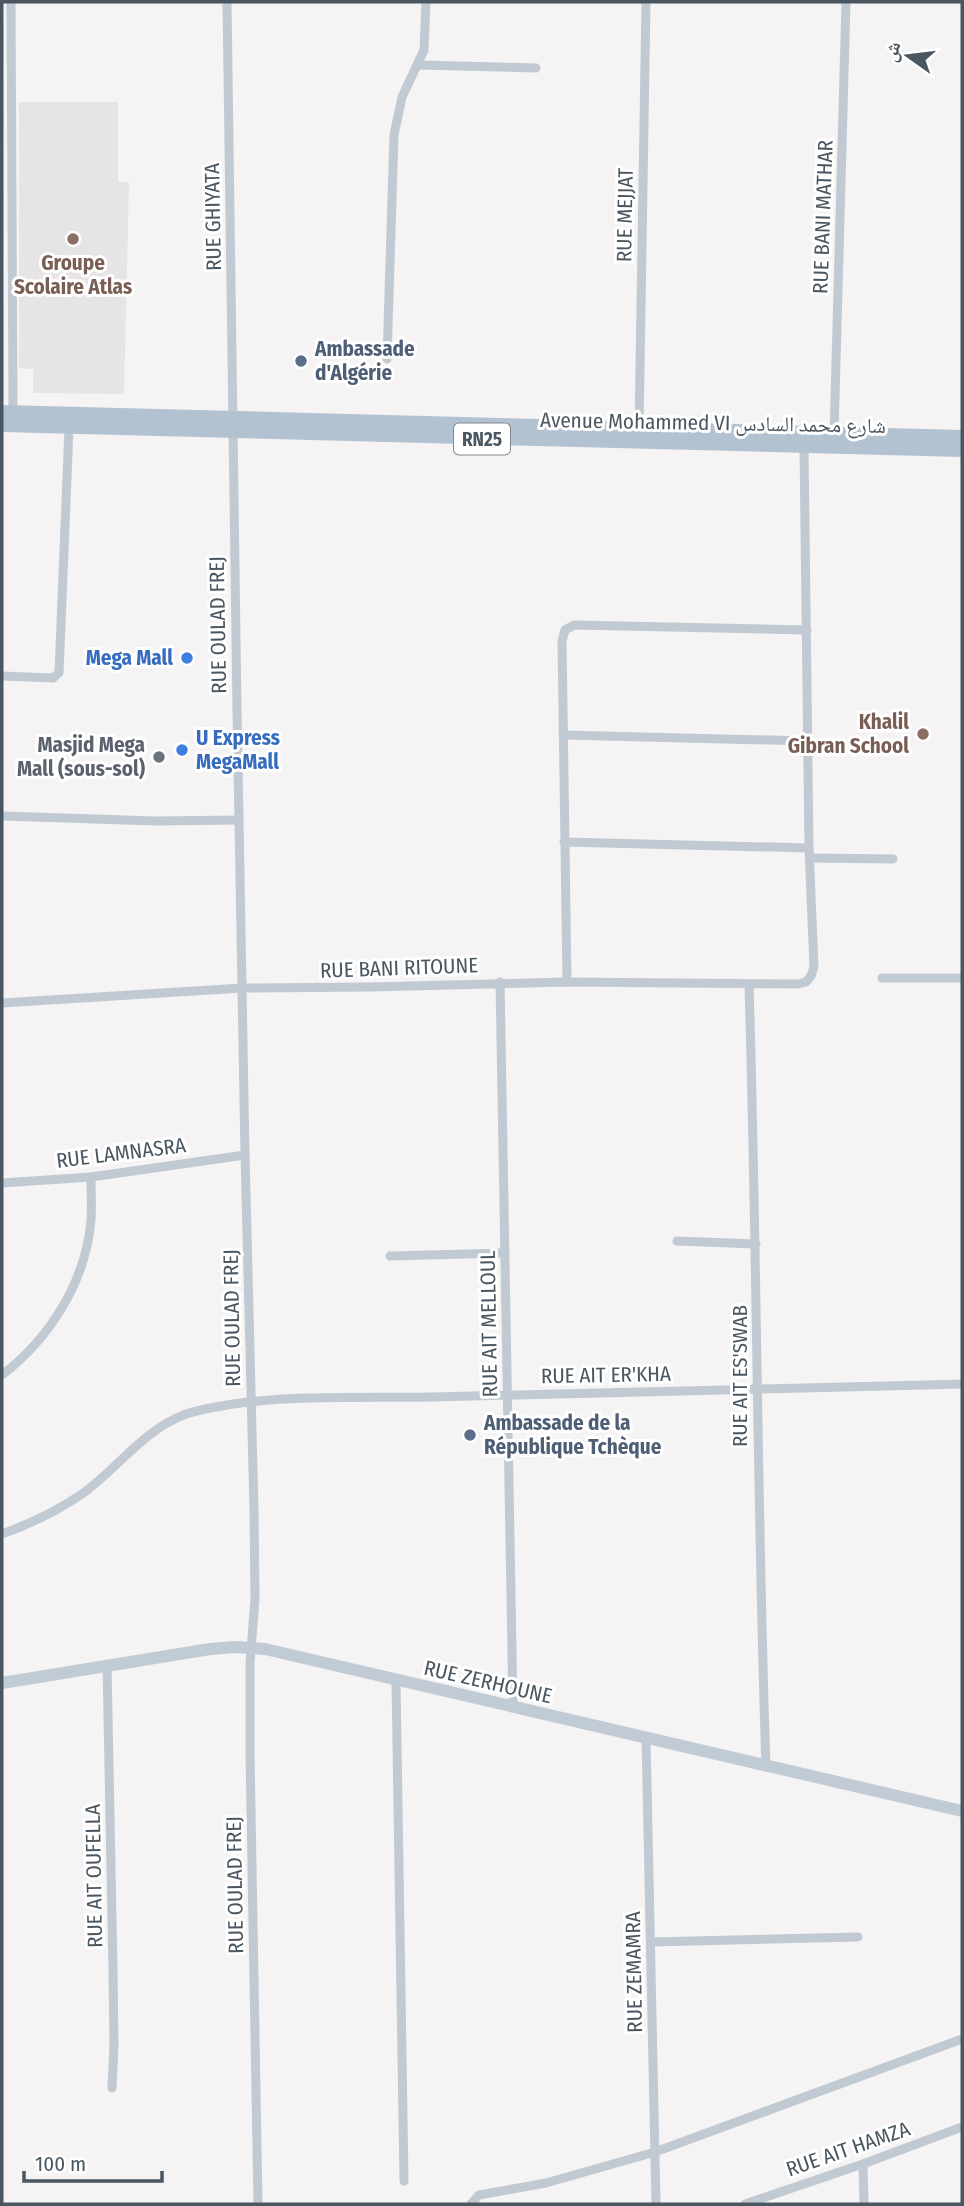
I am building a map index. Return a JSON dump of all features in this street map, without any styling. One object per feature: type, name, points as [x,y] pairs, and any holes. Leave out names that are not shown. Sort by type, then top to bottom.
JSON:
[{"type":"main road","name":"Avenue Mohammed VI شارع محمد السادس","points":[[7,412],[233,425],[804,447],[962,450]]},
{"type":"main road","name":"Avenue Mohammed VI شارع محمد السادس","points":[[2,425],[69,428],[233,425],[639,429],[962,437]]},
{"type":"street","points":[[7,412],[11,2]]},
{"type":"street","name":"RUE GHIYATA","points":[[227,2],[233,425]]},
{"type":"street","points":[[387,359],[394,135],[402,97],[418,65],[425,42],[426,2]]},
{"type":"street","name":"RUE MEJJAT","points":[[639,429],[646,2]]},
{"type":"street","name":"RUE BANI MATHAR","points":[[834,434],[846,2]]},
{"type":"street","points":[[418,65],[536,68]]},
{"type":"street","name":"RUE OULAD FREJ","points":[[233,425],[255,1599],[251,1647],[250,1754],[258,2204]]},
{"type":"street","points":[[2,676],[48,678],[56,677],[59,673],[69,428]]},
{"type":"street","points":[[804,447],[809,853]]},
{"type":"street","points":[[567,982],[563,634],[568,627],[574,625],[807,630]]},
{"type":"street","points":[[563,735],[809,741]]},
{"type":"street","points":[[2,816],[156,821],[239,820]]},
{"type":"street","points":[[564,842],[893,859]]},
{"type":"street","name":"RUE BANI RITOUNE","points":[[2,1003],[242,988],[500,982],[798,984],[806,982],[814,967],[809,853]]},
{"type":"street","points":[[882,978],[962,978]]},
{"type":"street","name":"RUE AIT MELLOUL","points":[[500,982],[513,1707]]},
{"type":"street","name":"RUE AIT ES'SWAB","points":[[749,985],[766,1767]]},
{"type":"street","name":"RUE LAMNASRA","points":[[2,1183],[91,1177],[245,1154]]},
{"type":"street","points":[[2,1375],[21,1361],[47,1331],[77,1276],[91,1221],[91,1177]]},
{"type":"street","points":[[677,1241],[756,1244]]},
{"type":"street","points":[[390,1256],[505,1253]]},
{"type":"street","name":"RUE AIT ER'KHA","points":[[2,1534],[39,1519],[83,1493],[145,1437],[165,1423],[187,1413],[251,1402],[962,1384]]},
{"type":"street","name":"RUE ZERHOUNE","points":[[2,1683],[210,1649],[251,1647],[962,1811]]},
{"type":"street","name":"RUE AIT OUFELLA","points":[[107,1664],[114,2045],[112,2088]]},
{"type":"street","points":[[396,1681],[404,2181]]},
{"type":"street","name":"RUE ZEMAMRA","points":[[646,1738],[656,2204]]},
{"type":"street","points":[[651,1942],[858,1937]]},
{"type":"street","points":[[471,2204],[479,2195],[547,2183],[655,2152],[962,2039]]},
{"type":"street","name":"RUE AIT HAMZA","points":[[745,2204],[962,2127]]},
{"type":"street","points":[[863,2164],[864,2204]]},
{"type":"street","points":[[783,2191],[784,2204]]},
{"type":"shaded area","name":"Groupe Scolaire Atlas","points":[[19,102],[118,102],[118,182],[129,182],[124,394],[33,393],[33,369],[19,368]]},
{"type":"place","name":"Groupe Scolaire Atlas","points":[[73,239]]},
{"type":"place","name":"Ambassade d'Algérie","points":[[301,361]]},
{"type":"place","name":"Mega Mall","points":[[187,658]]},
{"type":"place","name":"Khalil Gibran School","points":[[923,734]]},
{"type":"place","name":"U Express MegaMall","points":[[182,750]]},
{"type":"place","name":"Masjid Mega Mall (sous-sol)","points":[[159,757]]},
{"type":"place","name":"Ambassade de la République Tchèque","points":[[470,1435]]}]
